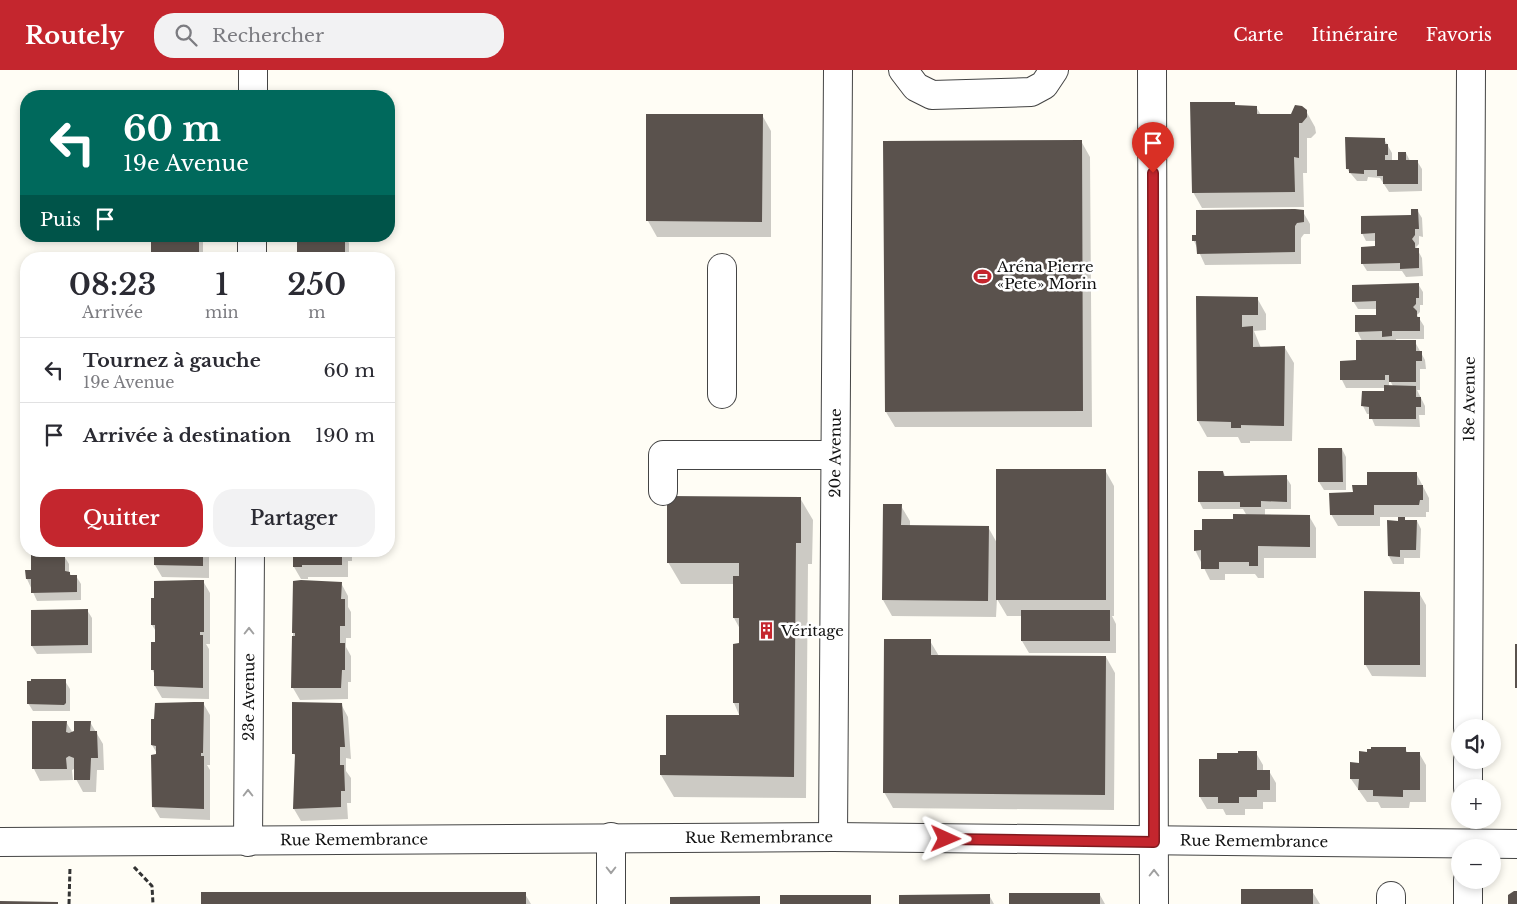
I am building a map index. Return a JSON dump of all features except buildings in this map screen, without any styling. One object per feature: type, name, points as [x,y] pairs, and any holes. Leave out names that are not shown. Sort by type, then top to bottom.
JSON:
[{"type":"street","points":[[253,70],[253,90]]},
{"type":"street","name":"20e Avenue","points":[[833,837],[838,70]]},
{"type":"street","points":[[904,70],[916,87],[932,95],[1031,92],[1044,85],[1054,70]]},
{"type":"street","points":[[1152,70],[1154,904]]},
{"type":"street","name":"18e Avenue","points":[[1468,719],[1471,70]]},
{"type":"street","points":[[722,268],[722,394]]},
{"type":"street","points":[[663,491],[663,454],[835,455]]},
{"type":"street","name":"23e Avenue","points":[[248,842],[250,557]]},
{"type":"street","points":[[611,837],[611,904]]},
{"type":"street","name":"Rue Remembrance","points":[[0,842],[248,842],[611,837],[833,837],[1154,842],[1468,837],[1517,844]]},
{"type":"street","points":[[1468,889],[1468,904]]},
{"type":"path","points":[[69,904],[70,860]]},
{"type":"path","points":[[134,860],[136,871],[152,886],[153,904]]},
{"type":"place","name":"Aréna Pierre «Pete» Morin","points":[[983,276]]},
{"type":"place","name":"Véritage","points":[[767,631]]},
{"type":"route","points":[[946,839],[1154,842],[1153,173]]}]
